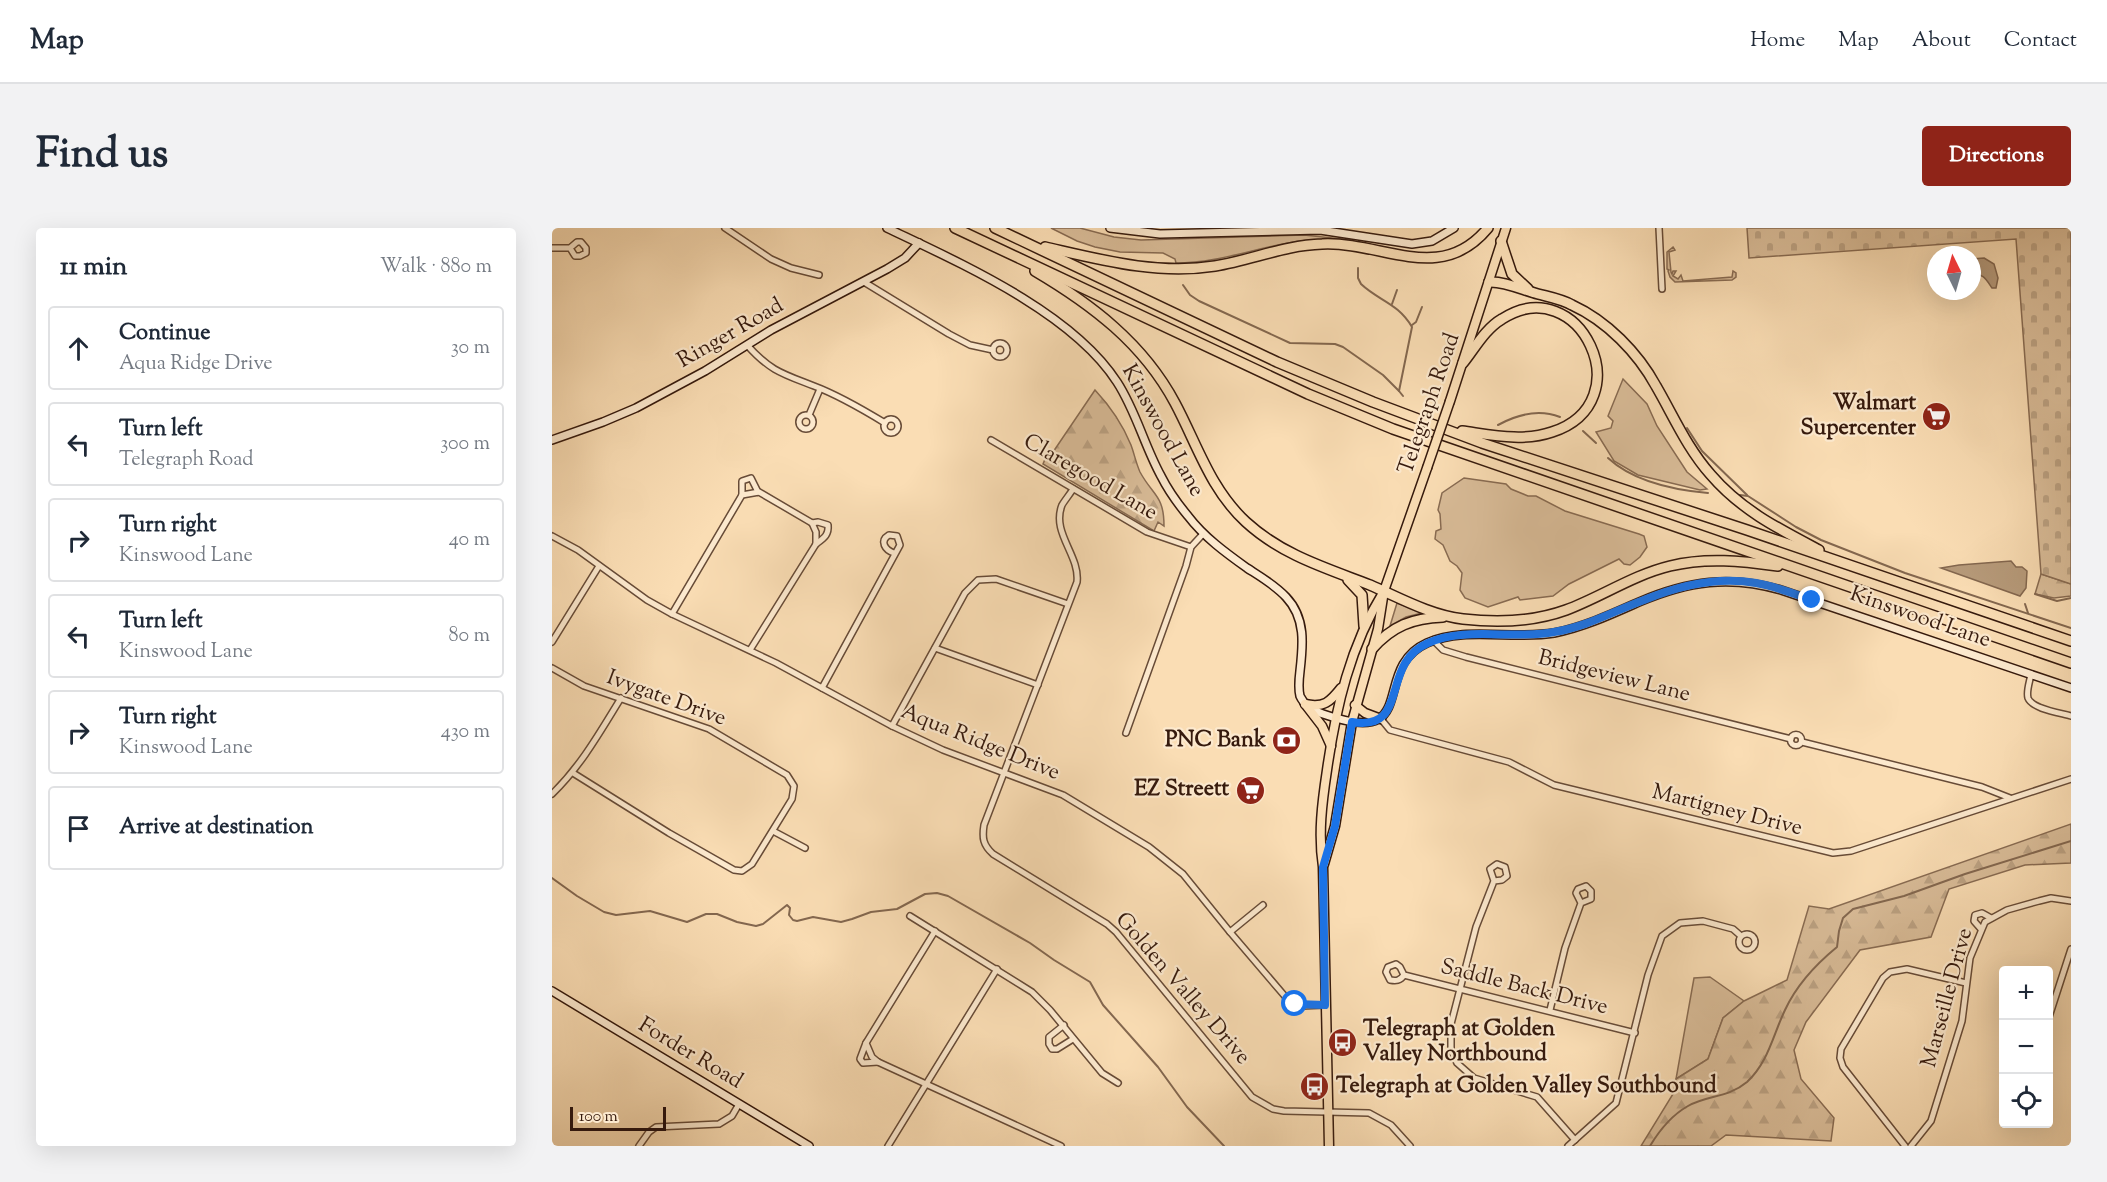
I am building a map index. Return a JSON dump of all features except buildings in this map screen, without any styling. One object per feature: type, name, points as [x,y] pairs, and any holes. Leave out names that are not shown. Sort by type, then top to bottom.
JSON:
[{"type":"highway","points":[[955,228],[1308,394],[1364,418],[2071,663]]},
{"type":"highway","points":[[995,228],[1308,376],[1445,429],[2071,641]]},
{"type":"highway","points":[[1026,242],[1123,265],[1187,268],[1214,266],[1283,249],[1326,244],[1362,247],[1415,258],[1440,258],[1465,249],[1488,228]]},
{"type":"highway","points":[[1501,241],[1512,274],[1532,292]]},
{"type":"highway","points":[[995,247],[1085,302],[1132,344],[1174,400],[1213,482],[1246,523],[1284,550],[1446,617]]},
{"type":"highway","points":[[1489,282],[1501,283],[1560,300],[1579,308],[1600,322],[1622,341],[1641,364],[1656,385],[1691,450],[1712,476],[1737,500],[1767,523],[1845,564]]},
{"type":"highway","points":[[1445,429],[1516,437],[1551,433],[1572,423],[1583,412],[1594,393],[1597,377],[1595,354],[1584,333],[1562,315],[1546,310],[1526,310],[1503,318],[1487,331],[1463,363]]},
{"type":"highway","points":[[1372,649],[1381,639],[1404,624],[1420,618],[1446,617],[1496,621],[1540,617],[1566,610],[1651,572],[1691,562],[1735,561],[1801,570]]},
{"type":"highway","points":[[1344,576],[1362,595],[1364,626]]},
{"type":"main road","name":"Telegraph Road","points":[[1323,867],[1335,826],[1355,705],[1378,629],[1384,591],[1463,363],[1506,228]]},
{"type":"main road","name":"Telegraph Road","points":[[1329,1146],[1320,824],[1331,746],[1344,685],[1364,626],[1384,591]]},
{"type":"main road","points":[[1305,704],[1314,706],[1327,704],[1344,685]]},
{"type":"main road","points":[[1305,704],[1322,726],[1331,746]]},
{"type":"main road","points":[[1355,705],[1365,713],[1381,719]]},
{"type":"street","points":[[725,228],[771,259],[791,268],[819,275]]},
{"type":"street","name":"Kinswood Lane","points":[[887,228],[1011,292],[1075,334],[1100,359],[1118,383],[1137,420],[1159,474],[1178,503],[1203,534],[1281,591],[1294,607],[1303,636],[1299,688],[1305,704]]},
{"type":"street","points":[[1110,228],[1160,234],[1320,230],[1413,244],[1432,241],[1454,228]]},
{"type":"street","points":[[1659,228],[1662,289]]},
{"type":"street","name":"Ringer Road","points":[[552,440],[628,411],[675,387],[905,258],[919,243]]},
{"type":"street","points":[[552,248],[570,248]]},
{"type":"street","points":[[864,282],[956,338],[970,345],[993,350]]},
{"type":"street","points":[[747,345],[762,362],[885,423]]},
{"type":"street","points":[[808,415],[820,389]]},
{"type":"street","name":"Claregood Lane","points":[[991,440],[1147,532],[1191,546]]},
{"type":"street","points":[[672,614],[742,495],[742,481],[752,478],[758,492],[813,523],[825,523],[828,525],[829,532],[816,544],[750,650]]},
{"type":"street","name":"Golden Valley Drive","points":[[1073,489],[1063,504],[1060,515],[1064,538],[1078,571],[1077,582],[984,825],[982,837],[984,846],[1116,932],[1252,1097],[1272,1109],[1284,1111],[1369,1113],[1391,1125],[1410,1146]]},
{"type":"street","points":[[742,495],[758,492]]},
{"type":"street","points":[[813,523],[816,544]]},
{"type":"street","points":[[1126,733],[1191,546],[1203,534]]},
{"type":"street","name":"Aqua Ridge Drive","points":[[552,536],[578,550],[647,600],[672,614],[750,650],[892,726],[943,750],[1063,795],[1149,847],[1183,874],[1289,1001],[1302,1006],[1325,1005]]},
{"type":"street","points":[[822,688],[894,553]]},
{"type":"street","points":[[552,642],[598,566]]},
{"type":"street","points":[[892,726],[964,593],[978,580],[996,579],[1068,604]]},
{"type":"street","name":"Kinswood Lane","points":[[1381,719],[1388,711],[1395,684],[1404,664],[1421,646],[1433,640],[1460,635],[1524,636],[1557,632],[1591,622],[1674,589],[1692,584],[1735,581],[1757,583],[1781,590],[2071,688]]},
{"type":"street","name":"Bridgeview Lane","points":[[1433,640],[1443,650],[1466,657],[1791,739],[1797,735],[1802,738],[1802,742],[1982,787],[2010,798]]},
{"type":"street","points":[[935,648],[1038,685]]},
{"type":"street","name":"Ivygate Drive","points":[[552,668],[584,686],[709,729],[787,775],[794,786],[792,799],[773,831]]},
{"type":"street","points":[[2031,674],[2028,699],[2033,705],[2071,716]]},
{"type":"street","points":[[552,794],[573,773],[621,698]]},
{"type":"street","points":[[1305,704],[1316,711],[1352,722],[1368,724],[1381,719]]},
{"type":"street","name":"Martigney Drive","points":[[1381,719],[1390,729],[1509,762],[1554,786],[1833,853],[1851,851],[2071,779]]},
{"type":"street","points":[[573,773],[727,868],[742,870],[752,864],[773,831],[805,848]]},
{"type":"street","points":[[1494,881],[1476,927],[1451,1024],[1449,1044],[1457,1063],[1474,1078],[1537,1097],[1575,1140]]},
{"type":"street","points":[[1981,929],[1974,921],[1975,915],[1984,914],[1988,920],[2007,910],[2051,898],[2071,901]]},
{"type":"street","points":[[1550,1010],[1565,948],[1581,903]]},
{"type":"street","points":[[1230,932],[1263,905]]},
{"type":"street","points":[[910,916],[1032,993],[1064,1025],[1102,1073],[1118,1083]]},
{"type":"street","name":"Marseille Drive","points":[[1911,1146],[1931,1120],[1962,1022],[1970,958],[1981,929],[1988,920]]},
{"type":"street","points":[[1568,1146],[1616,1104],[1652,962],[1659,943],[1668,930],[1680,923],[1703,921],[1733,929],[1741,936]]},
{"type":"street","points":[[878,1062],[863,1063],[860,1059],[866,1043],[935,931]]},
{"type":"street","points":[[2053,1007],[2071,949]]},
{"type":"street","points":[[888,1146],[997,969]]},
{"type":"street","points":[[1905,1146],[1843,1067],[1840,1058],[1841,1049],[1883,978],[1890,972],[1907,969],[1966,983]]},
{"type":"street","name":"Saddle Back Drive","points":[[1404,975],[1635,1033]]},
{"type":"street","name":"Forder Road","points":[[552,992],[809,1146]]},
{"type":"street","points":[[1064,1025],[1049,1037],[1052,1049],[1063,1046],[1073,1039]]},
{"type":"street","points":[[866,1043],[870,1053],[878,1062],[1061,1146]]},
{"type":"street","points":[[639,1146],[649,1132],[656,1127],[719,1124],[732,1116],[739,1104]]},
{"type":"green space","points":[[1051,228],[1080,228],[1114,237],[1141,240],[1304,235],[1351,240],[1306,240],[1223,258],[1176,263],[1175,259],[1163,253],[1120,252],[1095,247]]},
{"type":"green space","points":[[1747,228],[2071,228],[2071,584],[2041,574],[2016,239],[1749,258]]},
{"type":"green space","points":[[1673,247],[1675,250],[1669,252],[1671,272],[1672,274],[1676,271],[1673,276],[1678,279],[1681,275],[1683,281],[1732,277],[1733,271],[1736,277],[1732,280],[1675,282],[1667,269],[1667,252]]},
{"type":"green space","points":[[1623,379],[1647,404],[1657,426],[1687,472],[1707,489],[1700,490],[1638,475],[1614,461],[1596,432],[1611,428],[1613,421],[1608,416]]},
{"type":"green space","points":[[1095,390],[1120,422],[1140,472],[1160,502],[1164,526],[1158,522],[1154,531],[1043,464]]},
{"type":"green space","points":[[1464,478],[1506,484],[1511,489],[1528,496],[1536,496],[1565,511],[1639,534],[1644,536],[1647,547],[1630,565],[1624,564],[1619,559],[1569,584],[1553,596],[1520,600],[1518,597],[1488,607],[1465,598],[1460,590],[1462,573],[1450,561],[1443,545],[1435,539],[1436,531],[1441,529],[1438,510],[1442,493]]},
{"type":"green space","points":[[2041,574],[2071,584],[2071,596],[2054,598],[2035,594]]},
{"type":"green space","points":[[1397,603],[1422,613],[1406,617],[1390,626]]},
{"type":"green space","points":[[2071,824],[2071,863],[2025,865],[1949,889],[1931,937],[1860,950],[1806,1022],[1794,1050],[1801,1079],[1834,1118],[1831,1141],[1726,1135],[1711,1146],[1641,1146],[1673,1094],[1676,1079],[1708,1059],[1723,1018],[1744,1001],[1787,980],[1809,906],[1829,909]]},
{"type":"green space","points":[[1710,977],[1744,1001],[1723,1018],[1708,1059],[1676,1079],[1694,978]]},
{"type":"shaded area","points":[[1981,258],[1994,264],[1998,278],[1996,288],[1992,288],[1981,276]]},
{"type":"shaded area","points":[[2011,561],[2016,567],[2022,567],[2027,571],[2026,588],[2020,596],[1941,568],[1959,565]]},
{"type":"waterway","points":[[1358,268],[1358,278],[1361,284],[1394,307],[1412,327],[1399,391],[1403,396]]},
{"type":"waterway","points":[[1183,285],[1190,295],[1199,301],[1290,343],[1335,344],[1343,347],[1383,375],[1399,391]]},
{"type":"waterway","points":[[1392,304],[1397,290]]},
{"type":"waterway","points":[[1412,325],[1416,322],[1422,307]]},
{"type":"waterway","points":[[1498,425],[1513,418],[1536,413],[1560,417]]},
{"type":"waterway","points":[[1687,428],[1702,451],[1747,495]]},
{"type":"waterway","points":[[1583,431],[1596,443]]},
{"type":"waterway","points":[[1608,458],[1642,479],[1682,490],[1708,493]]},
{"type":"waterway","points":[[1740,495],[1748,496],[1821,540],[1905,573],[2071,628]]},
{"type":"waterway","points":[[2035,594],[2057,601],[2071,598]]},
{"type":"waterway","points":[[2025,604],[2028,613]]},
{"type":"waterway","points":[[1650,1146],[1666,1124],[1682,1110],[1695,1102],[1732,1091],[1747,1082],[1754,1074],[1765,1057],[1795,992],[1807,976],[1837,947],[1843,918],[1853,909],[1904,896],[1965,874],[2071,841]]},
{"type":"waterway","points":[[552,878],[604,912],[616,915],[650,911],[687,922],[706,914],[717,914],[756,926],[763,924],[787,905],[790,908],[789,915],[793,920],[813,917],[841,922],[871,912],[897,909],[925,894],[937,893],[948,896],[1030,943],[1090,982],[1103,1005],[1158,1067],[1187,1107],[1224,1146]]},
{"type":"place","name":"Walmart Supercenter","points":[[1937,417]]},
{"type":"place","name":"PNC Bank","points":[[1287,741]]},
{"type":"place","name":"EZ Streett","points":[[1250,790]]},
{"type":"place","name":"Telegraph at Golden Valley Northbound","points":[[1342,1043]]},
{"type":"place","name":"Telegraph at Golden Valley Southbound","points":[[1315,1087]]},
{"type":"route","points":[[1295,1004],[1325,1005],[1323,867],[1335,826],[1352,722],[1374,723],[1384,716],[1390,706],[1395,684],[1404,664],[1421,646],[1443,637],[1460,635],[1524,636],[1571,629],[1674,589],[1714,581],[1757,583],[1812,600]]}]
